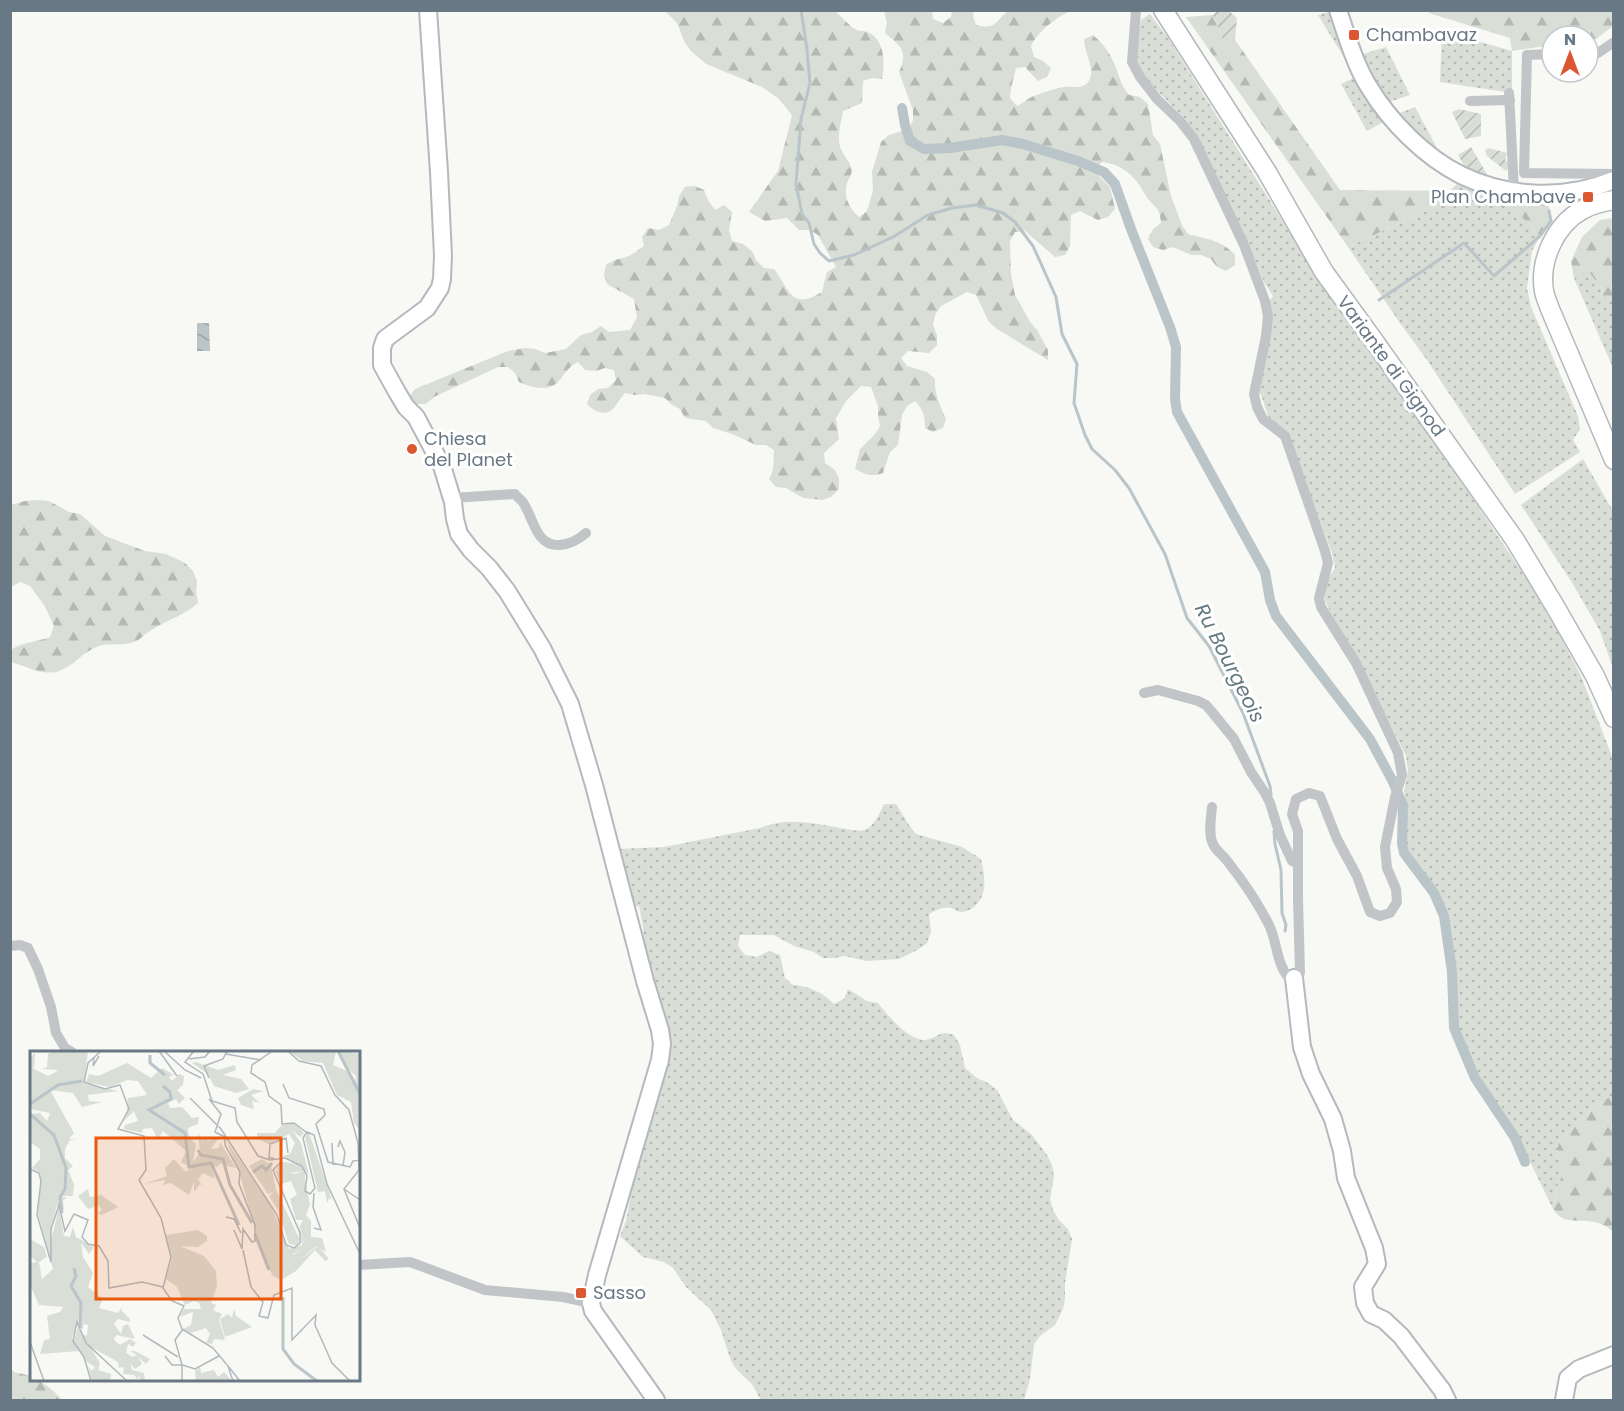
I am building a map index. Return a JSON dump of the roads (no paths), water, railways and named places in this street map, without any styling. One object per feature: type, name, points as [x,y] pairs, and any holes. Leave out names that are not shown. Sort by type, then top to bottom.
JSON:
[{"type":"main road","points":[[428,10],[439,172],[442,279],[440,288],[427,308],[385,339],[382,348],[382,365],[406,407],[416,417],[442,466],[452,498],[459,534],[507,591],[542,648],[570,704],[660,1030],[662,1044],[660,1060],[597,1275],[591,1304],[593,1311],[656,1401]]},
{"type":"main road","points":[[1338,10],[1347,39],[1368,86],[1387,113],[1427,154],[1462,175],[1514,191],[1551,194],[1584,190],[1614,180]]},
{"type":"main road","name":"Variante di Gignod","points":[[1164,12],[1267,172],[1324,272],[1515,540],[1595,676],[1614,718]]},
{"type":"main road","points":[[1614,200],[1599,202],[1581,210],[1569,220],[1555,237],[1548,252],[1543,274],[1544,292],[1550,309],[1614,460]]},
{"type":"main road","points":[[1614,211],[1603,212],[1587,220],[1573,231],[1561,246],[1556,261],[1554,280],[1557,296],[1614,434]]},
{"type":"main road","points":[[1294,978],[1302,1047],[1311,1074],[1333,1119],[1342,1151],[1346,1178],[1374,1248],[1377,1264],[1363,1287],[1365,1304],[1371,1314],[1384,1320],[1401,1336],[1442,1390],[1447,1401]]},
{"type":"main road","points":[[1564,1401],[1568,1378],[1579,1369],[1614,1355]]},
{"type":"street","points":[[1136,10],[1132,62],[1157,99],[1180,121],[1194,139],[1244,245],[1265,302],[1268,316],[1254,394],[1257,407],[1263,419],[1285,436],[1315,520],[1328,563],[1320,598],[1321,607],[1356,663],[1398,753],[1402,775],[1385,847],[1387,868],[1396,889],[1398,902],[1390,913],[1380,916],[1370,912],[1357,876],[1337,839],[1320,796],[1309,793],[1296,799],[1292,814],[1298,831],[1300,973],[1294,978],[1288,977],[1284,972],[1274,937],[1257,904],[1229,863],[1212,844],[1210,825],[1212,807]]},
{"type":"street","points":[[1600,52],[1614,42]]},
{"type":"street","points":[[1540,54],[1527,55],[1524,173],[1614,174]]},
{"type":"street","points":[[1470,101],[1509,97],[1514,191]]},
{"type":"street","points":[[452,498],[515,495],[522,501],[540,538],[550,545],[576,542],[585,533]]},
{"type":"street","points":[[1144,693],[1158,690],[1206,705],[1234,739],[1270,803],[1280,835],[1292,861],[1297,863]]},
{"type":"street","points":[[10,946],[20,945],[28,948],[51,1007],[56,1033],[69,1051]]},
{"type":"street","points":[[360,1265],[410,1262],[485,1290],[563,1297],[591,1304]]},
{"type":"water","points":[[197,323],[209,323],[210,351],[197,351]]},
{"type":"waterway","name":"Ru Bourgeois","points":[[801,10],[810,83],[801,119],[796,184],[802,214],[809,223],[814,244],[829,261],[854,255],[893,237],[928,215],[952,208],[976,205],[1003,213],[1015,222],[1033,246],[1056,297],[1062,334],[1077,364],[1074,403],[1085,435],[1092,449],[1115,470],[1129,488],[1165,554],[1187,618],[1209,646],[1243,713],[1270,786],[1271,795]]},
{"type":"waterway","points":[[902,108],[910,141],[924,149],[950,148],[1002,140],[1078,161],[1104,172],[1115,184],[1176,347],[1177,412],[1265,572],[1270,600],[1276,616],[1370,739],[1392,780],[1403,805],[1404,853],[1434,893],[1444,916],[1452,972],[1454,1028],[1475,1078],[1515,1138],[1525,1162]]},
{"type":"waterway","points":[[1379,300],[1464,243],[1494,276],[1540,236],[1551,221],[1549,211]]},
{"type":"waterway","name":"Ru Bourgeois","points":[[1274,831],[1281,870],[1282,913],[1286,925],[1285,931]]},
{"type":"place","name":"Chambavaz","points":[[1354,35]]},
{"type":"place","name":"Plan Chambave","points":[[1588,197]]},
{"type":"place","name":"Chiesa del Planet","points":[[412,449]]},
{"type":"place","name":"Sasso","points":[[581,1293]]}]
